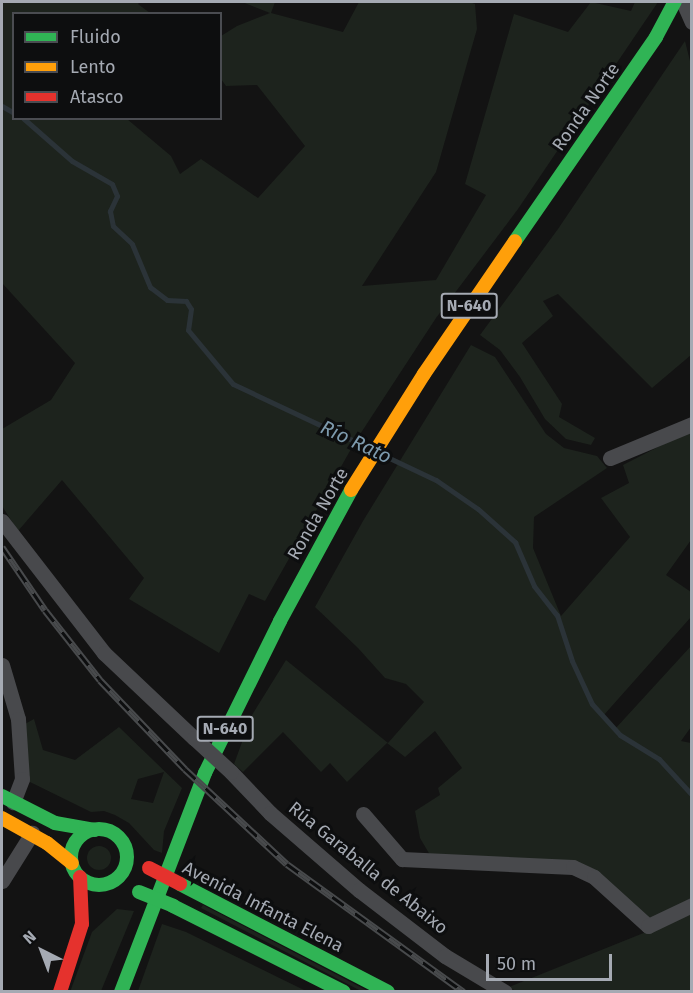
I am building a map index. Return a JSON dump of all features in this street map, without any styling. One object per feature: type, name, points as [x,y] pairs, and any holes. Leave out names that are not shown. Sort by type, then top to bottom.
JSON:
[{"type":"main road","name":"Ronda Norte","points":[[121,992],[210,763],[280,621],[341,506],[430,364],[656,37],[675,2]]},
{"type":"main road","points":[[7,799],[56,823],[112,833],[126,848],[126,864],[108,884],[82,924],[60,992]]},
{"type":"main road","points":[[2,818],[32,833],[72,863],[80,877],[82,924]]},
{"type":"main road","points":[[72,863],[73,848],[78,840],[94,830]]},
{"type":"main road","name":"Avenida Infanta Elena","points":[[126,848],[149,868],[388,992]]},
{"type":"main road","points":[[80,877],[139,892],[173,906],[344,992]]},
{"type":"street","points":[[683,2],[692,22]]},
{"type":"street","points":[[610,458],[692,424]]},
{"type":"street","name":"Rúa Garaballa de Abaixo","points":[[2,521],[104,653],[231,772],[270,813],[359,890],[445,956],[505,992]]},
{"type":"street","points":[[2,664],[18,719],[22,779],[7,799]]},
{"type":"street","points":[[363,814],[402,859],[573,867],[594,877],[648,926],[692,905]]},
{"type":"street","points":[[2,881],[32,833]]},
{"type":"shaded area","points":[[2,2],[140,2],[138,4],[149,12],[12,12],[12,120],[128,120],[171,156],[180,174],[201,159],[258,198],[305,146],[257,85],[226,86],[222,80],[222,35],[237,26],[270,13],[242,2],[275,2],[271,13],[343,32],[359,2],[469,2],[475,4],[477,29],[436,172],[362,286],[436,280],[486,195],[465,184],[514,14],[568,32],[591,2],[631,11],[635,2],[658,2],[518,209],[436,318],[355,442],[265,601],[249,594],[219,653],[129,599],[144,578],[62,480],[18,531],[2,506],[2,429],[51,400],[75,363],[2,283]]},
{"type":"shaded area","points":[[685,41],[692,69],[691,355],[652,388],[558,294],[543,301],[553,316],[522,343],[562,404],[559,417],[595,438],[591,445],[566,439],[545,419],[520,377],[500,350],[480,335],[558,229]]},
{"type":"shaded area","points":[[471,345],[495,357],[546,434],[564,448],[597,456],[607,468],[534,517],[533,548],[561,616],[630,537],[601,498],[629,483],[623,465],[691,430],[691,540],[666,575],[691,592],[691,617],[603,716],[615,729],[691,646],[691,727],[681,741],[691,743],[691,901],[653,921],[591,869],[430,855],[420,838],[415,811],[440,795],[438,788],[462,768],[435,731],[405,757],[387,743],[347,782],[330,763],[321,772],[283,732],[243,772],[234,764],[252,715],[286,660],[388,743],[424,702],[406,684],[385,678],[358,648],[315,607],[363,521]]},
{"type":"shaded area","points":[[34,719],[43,750],[75,760],[119,727],[182,788],[164,831],[162,853],[154,850],[129,823],[115,815],[104,811],[91,812],[30,782],[23,725]],"holes":[[[164,772],[153,803],[131,799],[138,779]]]},
{"type":"shaded area","points":[[99,846],[108,849],[111,858],[108,867],[99,870],[90,867],[87,858],[90,849]]},
{"type":"shaded area","points":[[203,905],[368,991],[361,991],[201,908]]},
{"type":"shaded area","points":[[117,909],[134,911],[101,991],[70,992],[92,932]]},
{"type":"shaded area","points":[[691,914],[691,991],[517,992],[509,987]]},
{"type":"shaded area","points":[[162,924],[186,932],[306,991],[138,991]]},
{"type":"waterway","name":"Río Rato","points":[[2,106],[12,112]]},
{"type":"waterway","name":"Río Rato","points":[[25,120],[72,161],[112,184],[117,196],[110,211],[113,226],[132,244],[150,287],[167,300],[186,301],[191,309],[188,330],[233,384],[369,448]]},
{"type":"waterway","name":"Río Rato","points":[[383,455],[436,480],[478,509],[515,542],[534,586],[557,615],[572,661],[592,704],[620,735],[659,759],[692,795]]},
{"type":"railway","points":[[2,547],[45,610],[100,680],[185,769],[287,864],[464,992]]},
{"type":"traffic: fast","points":[[515,241],[656,37],[675,2]]},
{"type":"traffic: fast","points":[[121,992],[205,773],[280,621],[351,490]]},
{"type":"traffic: fast","points":[[2,796],[55,823],[94,830]]},
{"type":"traffic: fast","points":[[99,829],[114,834],[122,842],[127,857],[122,872],[114,880],[99,885],[84,880],[76,872],[71,857],[76,842],[84,834],[99,829]]},
{"type":"traffic: fast","points":[[180,884],[388,992]]},
{"type":"traffic: fast","points":[[139,892],[173,906]]},
{"type":"traffic: fast","points":[[173,906],[344,992]]},
{"type":"traffic: slow","points":[[351,490],[424,374],[515,241]]},
{"type":"traffic: slow","points":[[2,818],[47,843],[72,863]]},
{"type":"traffic: jam","points":[[149,868],[180,884]]},
{"type":"traffic: jam","points":[[60,992],[82,924],[80,877]]}]
